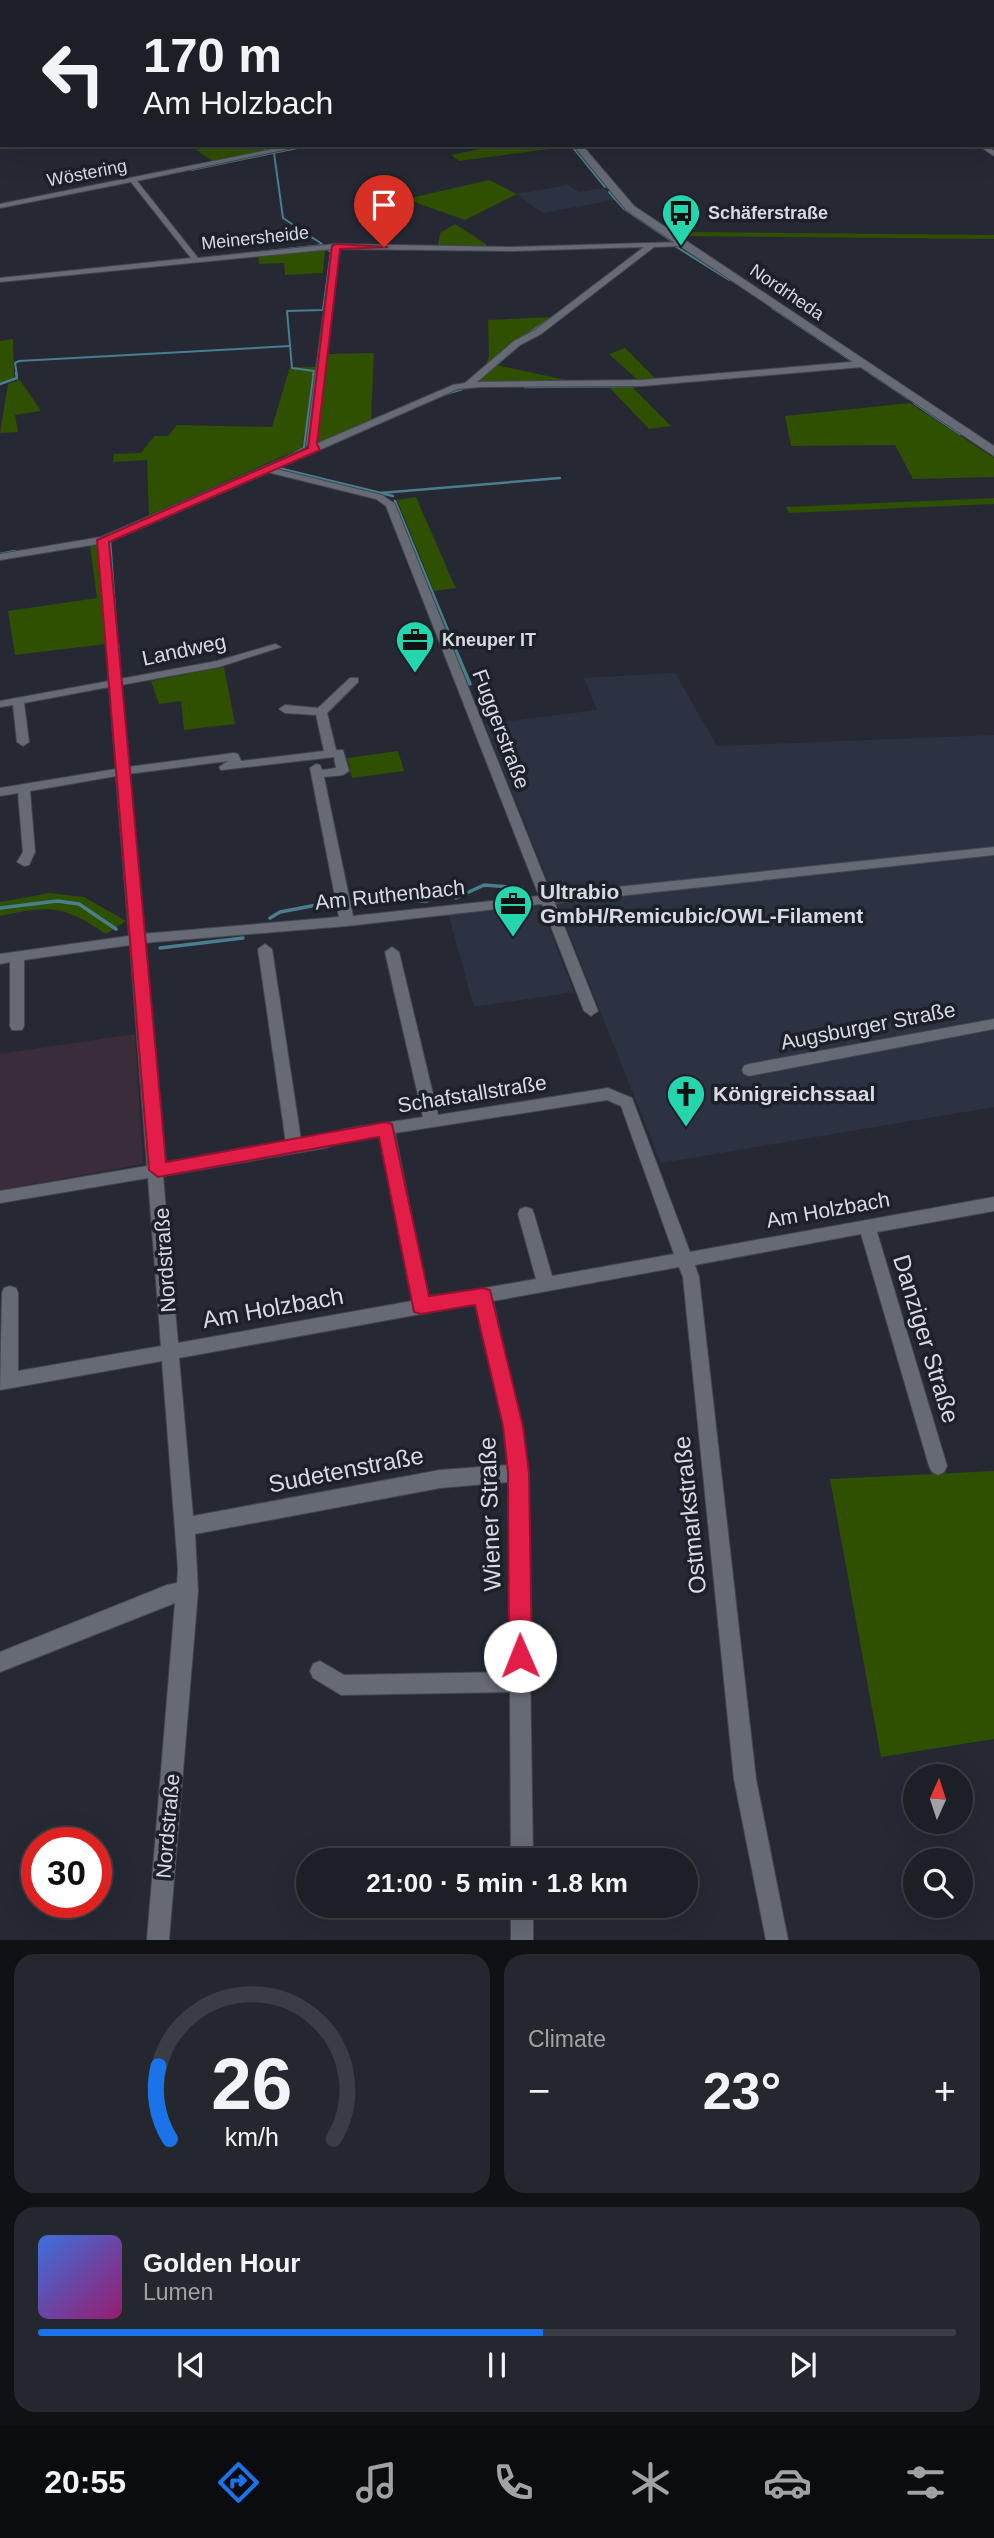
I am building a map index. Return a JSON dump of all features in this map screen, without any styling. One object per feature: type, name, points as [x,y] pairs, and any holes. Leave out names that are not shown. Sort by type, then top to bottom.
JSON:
[{"type":"main road","name":"Nordrheda","points":[[579,147],[625,204],[994,452]]},
{"type":"street","name":"Wöstering","points":[[0,206],[294,147]]},
{"type":"street","points":[[133,180],[196,260]]},
{"type":"street","name":"Meinersheide","points":[[0,281],[336,246],[512,248],[682,244]]},
{"type":"street","points":[[469,384],[517,343],[538,332],[652,245]]},
{"type":"street","points":[[316,448],[311,445],[336,246]]},
{"type":"street","points":[[0,557],[103,540],[456,387],[469,384],[642,383],[862,364]]},
{"type":"street","name":"Fuggerstraße","points":[[266,469],[379,497],[390,504],[591,1011]]},
{"type":"street","name":"Nordstraße","points":[[103,540],[158,1170],[188,1591],[158,1940]]},
{"type":"street","name":"Landweg","points":[[0,704],[219,664],[275,648]]},
{"type":"street","points":[[285,709],[321,712],[354,680]]},
{"type":"street","points":[[18,701],[23,742]]},
{"type":"street","points":[[321,712],[331,754]]},
{"type":"street","points":[[0,792],[194,762],[194,771],[339,753],[344,771],[317,774]]},
{"type":"street","points":[[313,756],[347,921]]},
{"type":"street","points":[[24,788],[29,852],[24,862]]},
{"type":"street","name":"Am Ruthenbach","points":[[0,959],[138,939],[347,921],[994,851]]},
{"type":"street","points":[[265,949],[293,1147]]},
{"type":"street","points":[[392,952],[432,1122]]},
{"type":"street","points":[[17,957],[17,1026]]},
{"type":"street","name":"Augsburger Straße","points":[[749,1070],[994,1024]]},
{"type":"street","name":"Schafstallstraße","points":[[0,1197],[386,1129],[608,1094],[619,1097]]},
{"type":"street","name":"Ostmarkstraße","points":[[619,1097],[627,1102],[687,1259],[693,1289],[745,1779],[777,1940]]},
{"type":"street","points":[[386,1129],[421,1306]]},
{"type":"street","name":"Am Holzbach","points":[[10,1293],[4,1381],[994,1204]]},
{"type":"street","points":[[526,1214],[546,1284]]},
{"type":"street","name":"Danziger Straße","points":[[867,1226],[938,1466]]},
{"type":"street","name":"Wiener Straße","points":[[483,1296],[513,1426],[518,1473],[522,1848]]},
{"type":"street","name":"Sudetenstraße","points":[[185,1527],[440,1479],[518,1473]]},
{"type":"street","points":[[0,1662],[167,1595],[188,1591]]},
{"type":"street","points":[[320,1671],[341,1685],[520,1682]]},
{"type":"street","points":[[522,1918],[522,1940]]},
{"type":"shaded area","points":[[568,185],[579,192],[604,188],[614,200],[543,213],[517,194]]},
{"type":"shaded area","points":[[675,673],[717,746],[994,735],[994,1107],[661,1163],[485,724],[597,710],[584,678]]},
{"type":"shaded area","points":[[532,904],[542,909],[574,992],[474,1007],[448,913]]},
{"type":"shaded area","points":[[135,1034],[143,1164],[0,1190],[0,1054]]},
{"type":"green space","points":[[192,147],[257,147],[267,151],[214,162]]},
{"type":"green space","points":[[489,147],[564,147],[459,161],[451,155]]},
{"type":"green space","points":[[489,180],[517,194],[465,220],[406,199]]},
{"type":"green space","points":[[455,224],[486,246],[438,245],[440,233]]},
{"type":"green space","points":[[675,232],[994,235],[994,239],[681,236]]},
{"type":"green space","points":[[325,249],[323,273],[285,275],[284,263],[259,264],[258,255]]},
{"type":"green space","points":[[551,317],[486,365],[489,356],[488,320]]},
{"type":"green space","points":[[13,339],[14,378],[0,383],[0,341]]},
{"type":"green space","points":[[625,348],[657,380],[640,382],[609,354]]},
{"type":"green space","points":[[374,353],[371,421],[321,443],[315,442],[327,354]]},
{"type":"green space","points":[[496,365],[580,383],[481,382],[478,379]]},
{"type":"green space","points":[[290,367],[316,367],[302,448],[149,515],[147,460],[113,462],[114,454],[141,453],[154,436],[168,436],[177,425],[272,427]]},
{"type":"green space","points":[[20,380],[41,411],[15,415],[18,432],[0,433],[8,384]]},
{"type":"green space","points":[[632,387],[671,426],[649,429],[610,388]]},
{"type":"green space","points":[[910,403],[994,458],[994,477],[913,479],[895,445],[791,446],[785,416]]},
{"type":"green space","points":[[416,497],[456,588],[434,591],[397,500]]},
{"type":"green space","points":[[994,498],[994,504],[789,513],[786,507]]},
{"type":"green space","points":[[98,545],[106,644],[15,655],[8,611],[97,598],[90,546]]},
{"type":"green space","points":[[224,667],[235,724],[184,730],[181,701],[159,704],[151,681]]},
{"type":"green space","points":[[398,751],[404,771],[352,778],[347,758]]},
{"type":"green space","points":[[50,893],[84,897],[126,921],[106,934],[78,917],[56,910],[32,910],[0,916],[0,902]]},
{"type":"green space","points":[[994,1471],[994,1739],[881,1757],[830,1479]]},
{"type":"waterway","points":[[260,147],[268,150]]},
{"type":"waterway","points":[[191,170],[302,147]]},
{"type":"waterway","points":[[573,147],[605,187]]},
{"type":"waterway","points":[[274,153],[283,218],[322,244]]},
{"type":"waterway","points":[[609,192],[624,209],[673,242]]},
{"type":"waterway","points":[[202,258],[323,245]]},
{"type":"waterway","points":[[675,246],[729,280]]},
{"type":"waterway","points":[[313,375],[314,371],[292,368],[287,311],[323,310],[331,252],[326,248]]},
{"type":"waterway","points":[[772,308],[850,360]]},
{"type":"waterway","points":[[526,335],[551,318]]},
{"type":"waterway","points":[[17,375],[15,363],[19,361],[290,346]]},
{"type":"waterway","points":[[862,368],[873,375]]},
{"type":"waterway","points":[[0,384],[17,378],[16,373]]},
{"type":"waterway","points":[[287,457],[304,448],[314,373]]},
{"type":"waterway","points":[[873,375],[909,399]]},
{"type":"waterway","points":[[525,387],[637,386]]},
{"type":"waterway","points":[[446,394],[462,389]]},
{"type":"waterway","points":[[914,403],[960,434]]},
{"type":"waterway","points":[[278,468],[381,493]]},
{"type":"waterway","points":[[117,640],[110,541],[266,473]]},
{"type":"waterway","points":[[381,493],[560,478]]},
{"type":"waterway","points":[[381,493],[393,496]]},
{"type":"waterway","points":[[395,501],[452,640]]},
{"type":"waterway","points":[[0,554],[15,551]]},
{"type":"waterway","points":[[117,639],[120,675]]},
{"type":"waterway","points":[[451,639],[470,684]]},
{"type":"waterway","points":[[456,898],[484,885],[522,888]]},
{"type":"waterway","points":[[357,899],[427,901]]},
{"type":"waterway","points":[[0,908],[57,901],[79,904],[116,929]]},
{"type":"waterway","points":[[270,918],[280,912],[327,903]]},
{"type":"waterway","points":[[160,948],[243,938]]},
{"type":"place","name":"Schäferstraße","points":[[681,247]]},
{"type":"place","name":"Kneuper IT","points":[[415,674]]},
{"type":"place","name":"Ultrabio GmbH/Remicubic/OWL-Filament","points":[[513,938]]},
{"type":"place","name":"Königreichssaal","points":[[686,1128]]},
{"type":"route","points":[[384,247],[336,246],[311,445],[316,448],[103,540],[158,1170],[386,1129],[421,1306],[483,1296],[513,1426],[518,1473],[520,1656]]}]
